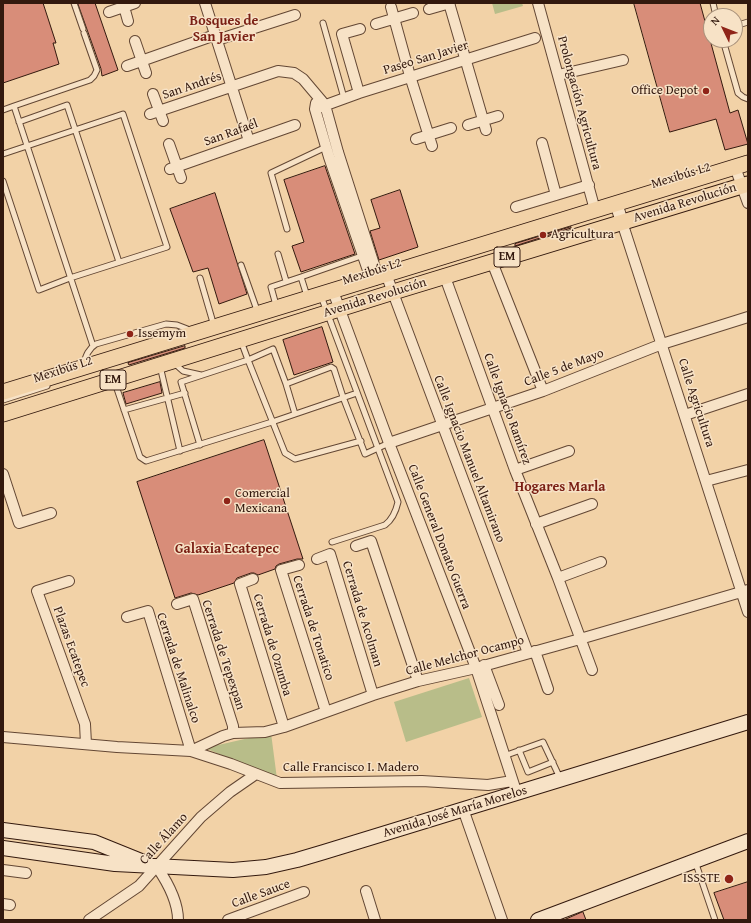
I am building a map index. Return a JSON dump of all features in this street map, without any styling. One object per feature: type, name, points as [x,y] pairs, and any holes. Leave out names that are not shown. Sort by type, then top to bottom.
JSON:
[{"type":"main road","name":"Avenida Revolución","points":[[3,392],[277,308],[327,302],[384,281],[445,276],[492,262],[619,212],[742,167]]},
{"type":"main road","name":"Avenida Revolución","points":[[3,414],[114,380],[163,359],[241,340],[327,302],[384,281],[595,210],[619,212],[744,183]]},
{"type":"main road","name":"Avenida José María Morelos","points":[[3,848],[115,864],[157,867],[233,870],[266,866],[297,860],[324,852],[748,722]]},
{"type":"main road","name":"Avenida José María Morelos","points":[[3,830],[94,842],[157,867]]},
{"type":"main road","points":[[538,920],[748,841]]},
{"type":"street","points":[[110,12],[123,5],[135,3]]},
{"type":"street","points":[[205,3],[249,141]]},
{"type":"street","points":[[429,9],[449,3],[486,130]]},
{"type":"street","name":"Prolongación Agricultura","points":[[538,3],[595,210]]},
{"type":"street","points":[[123,5],[128,21]]},
{"type":"street","points":[[391,7],[410,76],[432,146]]},
{"type":"street","points":[[376,24],[413,13]]},
{"type":"street","points":[[128,66],[142,60],[216,37],[295,15]]},
{"type":"street","points":[[359,93],[342,34],[360,29]]},
{"type":"street","name":"Paseo San Javier","points":[[320,107],[410,76],[535,38]]},
{"type":"street","points":[[135,41],[146,73]]},
{"type":"street","points":[[558,75],[624,60]]},
{"type":"street","points":[[232,86],[278,71],[294,73],[303,79],[317,97],[364,256],[384,281]]},
{"type":"street","name":"San Andrés","points":[[155,113],[232,86]]},
{"type":"street","name":"San Andrés","points":[[153,94],[155,113],[163,121]]},
{"type":"street","points":[[320,107],[326,147],[338,167],[384,281]]},
{"type":"street","points":[[468,124],[498,116]]},
{"type":"street","name":"San Rafaél","points":[[174,168],[295,125]]},
{"type":"street","points":[[416,139],[451,128]]},
{"type":"street","points":[[542,143],[556,194]]},
{"type":"street","points":[[169,144],[174,168],[181,178]]},
{"type":"street","points":[[742,167],[748,203]]},
{"type":"street","points":[[516,207],[588,185]]},
{"type":"street","name":"Calle Agricultura","points":[[619,212],[706,481],[745,591],[748,612]]},
{"type":"street","points":[[492,262],[543,391]]},
{"type":"street","name":"Calle Ignacio Ramírez","points":[[445,276],[515,470],[558,578],[592,670]]},
{"type":"street","name":"Calle Ignacio Manuel Altamirano","points":[[384,281],[442,424],[531,652],[548,689]]},
{"type":"street","name":"Calle General Donato Guerra","points":[[327,302],[389,443],[480,666],[504,756],[517,794]]},
{"type":"street","name":"Calle 5 de Mayo","points":[[389,443],[543,391],[662,344],[748,317]]},
{"type":"street","points":[[685,415],[748,394]]},
{"type":"street","points":[[515,470],[569,451]]},
{"type":"street","points":[[706,481],[748,470]]},
{"type":"street","points":[[3,474],[19,523],[51,513]]},
{"type":"street","points":[[536,524],[592,504]]},
{"type":"street","points":[[356,546],[370,541],[418,681]]},
{"type":"street","name":"Cerrada de Acolman","points":[[317,559],[330,554],[373,695]]},
{"type":"street","points":[[558,578],[601,562]]},
{"type":"street","name":"Cerrada de Tonatico","points":[[299,565],[281,570],[326,712]]},
{"type":"street","name":"Cerrada de Ozumba","points":[[253,579],[240,584],[284,727]]},
{"type":"street","name":"Plazas Ecatepec","points":[[69,582],[37,591],[85,724],[86,744]]},
{"type":"street","name":"Calle Melchor Ocampo","points":[[191,751],[233,733],[265,732],[284,727],[373,695],[418,681],[580,639],[745,591]]},
{"type":"street","name":"Cerrada de Tepexpan","points":[[177,604],[193,599],[233,726],[233,733]]},
{"type":"street","name":"Cerrada de Malinalco","points":[[127,617],[148,611],[191,751]]},
{"type":"street","points":[[480,666],[499,705]]},
{"type":"street","name":"Calle Francisco I. Madero","points":[[3,737],[191,751],[231,764],[280,783],[422,781],[488,785],[512,781]]},
{"type":"street","name":"Calle Álamo","points":[[90,920],[139,886],[201,817],[230,792],[256,774]]},
{"type":"street","points":[[463,809],[502,920]]},
{"type":"street","points":[[157,867],[168,882],[174,897],[178,920]]},
{"type":"street","points":[[3,870],[26,873]]},
{"type":"street","points":[[366,891],[375,920]]},
{"type":"street","name":"Calle Sauce","points":[[228,920],[304,892]]},
{"type":"lane","points":[[3,110],[90,80],[94,76],[97,70],[74,3]]},
{"type":"lane","points":[[323,23],[344,98]]},
{"type":"lane","points":[[725,48],[738,93],[748,99]]},
{"type":"lane","points":[[19,122],[67,105],[119,262]]},
{"type":"lane","points":[[14,106],[93,346]]},
{"type":"lane","points":[[3,154],[123,114],[167,247],[70,278],[39,290],[3,180]]},
{"type":"lane","points":[[288,229],[271,173],[326,147]]},
{"type":"lane","name":"Mexibús L2","points":[[384,281],[619,212]]},
{"type":"lane","name":"Mexibús L2","points":[[384,281],[619,212]]},
{"type":"lane","points":[[278,254],[286,282]]},
{"type":"lane","points":[[277,308],[271,287],[364,256]]},
{"type":"lane","points":[[241,265],[258,314]]},
{"type":"lane","points":[[301,277],[327,302],[357,393],[398,502],[396,512],[391,520],[385,524],[332,542]]},
{"type":"lane","points":[[200,278],[216,326]]},
{"type":"lane","points":[[163,359],[327,302]]},
{"type":"lane","name":"Mexibús L2","points":[[3,409],[327,302]]},
{"type":"lane","points":[[81,368],[87,353],[96,344],[166,324],[177,325],[197,332]]},
{"type":"lane","points":[[241,340],[285,452],[295,459],[361,441]]},
{"type":"lane","points":[[200,445],[181,382],[248,360],[273,349],[295,414]]},
{"type":"lane","points":[[163,359],[183,371],[202,375]]},
{"type":"lane","points":[[163,359],[167,398],[180,450]]},
{"type":"lane","points":[[286,384],[331,367],[334,369],[365,454],[389,443]]},
{"type":"lane","points":[[114,380],[140,456],[146,460],[200,445],[357,393]]},
{"type":"lane","name":"Mexibús L2","points":[[3,400],[55,384]]},
{"type":"lane","points":[[124,410],[185,393]]},
{"type":"lane","points":[[504,756],[543,742],[561,779]]},
{"type":"lane","points":[[519,750],[528,772],[553,762]]},
{"type":"lane","points":[[695,860],[715,920]]},
{"type":"green space","points":[[492,3],[522,3],[523,6],[495,14]]},
{"type":"green space","points":[[469,678],[482,717],[406,742],[394,702]]},
{"type":"green space","points":[[271,733],[277,779],[205,748]]},
{"type":"building","points":[[3,3],[43,3],[56,43],[53,43],[59,64],[3,83]]},
{"type":"building","points":[[78,3],[95,3],[118,70],[102,76],[101,69]]},
{"type":"building","points":[[634,3],[700,3],[703,14],[703,48],[712,48],[730,113],[738,110],[748,144],[725,150],[716,119],[670,132]]},
{"type":"building","points":[[325,166],[355,254],[301,272],[292,246],[304,242],[284,180]]},
{"type":"building","points":[[400,190],[418,247],[379,260],[370,231],[380,228],[371,200]]},
{"type":"building","points":[[215,193],[247,294],[219,304],[208,268],[193,272],[170,209]]},
{"type":"building","points":[[571,228],[515,246],[515,244]]},
{"type":"building","points":[[322,327],[333,362],[294,375],[283,340]]},
{"type":"building","points":[[185,346],[185,348],[129,365],[128,363]]},
{"type":"building","points":[[160,382],[162,393],[126,404],[123,393]]},
{"type":"building","points":[[264,440],[303,559],[297,559],[279,564],[275,569],[258,575],[251,573],[237,578],[234,583],[198,595],[191,593],[175,598],[137,482]]},
{"type":"building","points":[[748,882],[748,920],[724,920],[714,893]]},
{"type":"building","points":[[583,912],[586,920],[564,920]]},
{"type":"place","name":"Office Depot","points":[[706,91]]},
{"type":"place","name":"Agricultura","points":[[543,235]]},
{"type":"place","name":"Issemym","points":[[130,334]]},
{"type":"place","name":"Comercial Mexicana","points":[[227,501]]},
{"type":"place","name":"ISSSTE","points":[[729,879]]},
{"type":"district","name":"Bosques de San Javier","points":[[224,30]]},
{"type":"district","name":"Hogares Marla","points":[[560,487]]},
{"type":"district","name":"Galaxia Ecatepec","points":[[227,549]]}]
